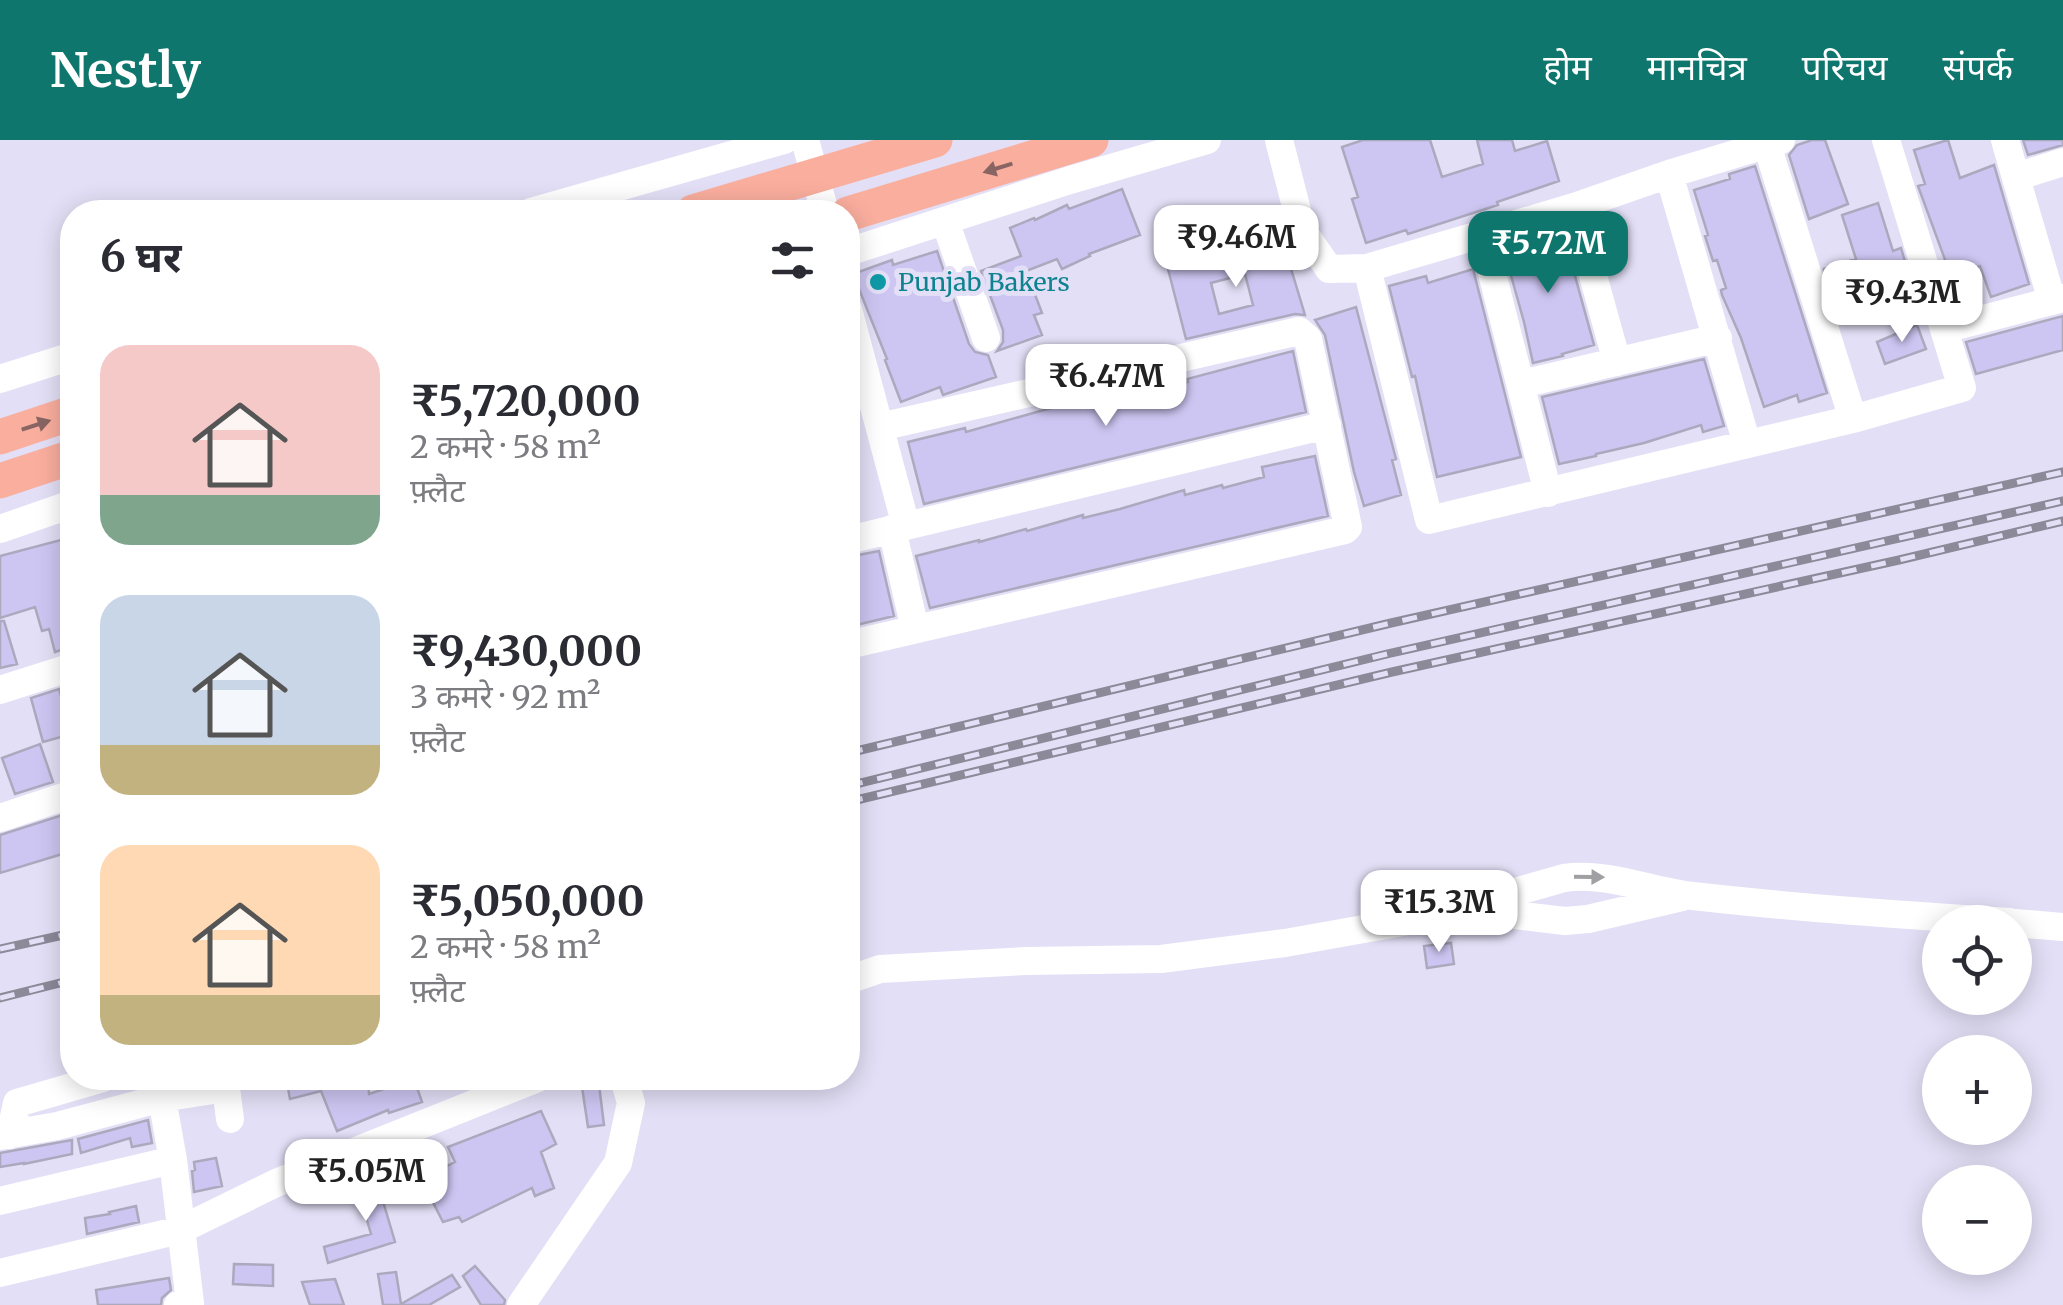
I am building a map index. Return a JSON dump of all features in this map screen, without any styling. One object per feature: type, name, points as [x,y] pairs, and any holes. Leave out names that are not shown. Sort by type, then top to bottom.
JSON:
[{"type":"main road","points":[[735,200],[935,140]]},
{"type":"main road","points":[[860,210],[1091,140]]},
{"type":"main road","points":[[0,436],[60,417]]},
{"type":"main road","points":[[0,481],[60,461]]},
{"type":"street","points":[[573,200],[784,140]]},
{"type":"street","points":[[806,140],[821,200]]},
{"type":"street","points":[[860,248],[1207,140]]},
{"type":"street","points":[[1279,140],[1302,230],[1328,270],[1367,268],[1774,142],[1853,419]]},
{"type":"street","points":[[1367,268],[1429,520],[1853,419],[1962,388],[1886,140]]},
{"type":"street","points":[[1945,329],[2058,299],[2005,140]]},
{"type":"street","points":[[2016,176],[2063,162]]},
{"type":"street","points":[[1668,174],[1747,444]]},
{"type":"street","points":[[1574,207],[1617,362]]},
{"type":"street","points":[[945,221],[986,338]]},
{"type":"street","points":[[1482,234],[1548,492]]},
{"type":"street","points":[[860,642],[1345,530],[1349,523],[1308,339],[1299,331],[880,427]]},
{"type":"street","points":[[1521,384],[1718,338]]},
{"type":"street","points":[[860,353],[880,427],[915,629]]},
{"type":"street","points":[[0,379],[60,360]]},
{"type":"street","points":[[860,537],[1327,426]]},
{"type":"street","points":[[0,528],[60,508]]},
{"type":"street","points":[[0,690],[60,671]]},
{"type":"street","points":[[0,818],[60,798]]},
{"type":"street","points":[[860,976],[880,969],[1161,960],[1420,919],[1584,875],[1688,896],[1922,916]]},
{"type":"street","points":[[1462,909],[1565,921],[1688,896]]},
{"type":"street","points":[[2032,924],[2063,926]]},
{"type":"street","points":[[61,1090],[16,1103],[5,1136],[57,1126],[156,1090]]},
{"type":"street","points":[[162,1090],[190,1303],[178,1305]]},
{"type":"street","points":[[228,1090],[230,1119]]},
{"type":"street","points":[[0,1273],[180,1230],[276,1183],[508,1090]]},
{"type":"street","points":[[521,1305],[618,1163],[631,1103],[627,1090]]},
{"type":"street","points":[[0,1201],[173,1160]]},
{"type":"building","points":[[1363,140],[1430,140],[1442,177],[1483,164],[1477,140],[1512,140],[1515,151],[1547,141],[1559,181],[1408,234],[1406,230],[1366,243],[1352,199],[1358,197],[1342,147]]},
{"type":"building","points":[[1825,140],[1848,204],[1809,219],[1789,155],[1797,145]]},
{"type":"building","points":[[1948,140],[1960,178],[1994,165],[2029,284],[1991,297],[1980,266],[1951,276],[1918,186],[1925,184],[1914,150]]},
{"type":"building","points":[[2023,140],[2063,140],[2063,145],[2028,155]]},
{"type":"building","points":[[1755,166],[1827,393],[1799,402],[1797,395],[1764,407],[1722,295],[1721,290],[1726,288],[1717,260],[1713,261],[1694,190]]},
{"type":"building","points":[[1122,189],[1140,235],[1062,269],[1057,259],[1026,271],[1042,313],[1034,315],[1042,335],[997,351],[1003,342],[1003,330],[981,271],[1021,256],[1010,228]]},
{"type":"building","points":[[1878,203],[1893,251],[1901,248],[1914,292],[1838,314],[1824,269],[1856,259],[1842,215]]},
{"type":"building","points":[[1562,229],[1594,345],[1533,363],[1503,247]]},
{"type":"building","points":[[1282,239],[1305,315],[1186,339],[1168,269]],"holes":[[[1245,274],[1253,305],[1219,314],[1211,283]]]},
{"type":"building","points":[[937,251],[969,344],[975,352],[988,355],[996,377],[943,395],[940,387],[901,402],[860,292],[860,271],[892,260],[893,265]]},
{"type":"building","points":[[1473,269],[1521,457],[1437,477],[1415,376],[1412,377],[1389,286],[1426,276],[1428,283]]},
{"type":"building","points":[[1356,307],[1396,459],[1392,460],[1401,495],[1364,506],[1325,335],[1315,320]]},
{"type":"building","points":[[2063,316],[2063,350],[1976,374],[1966,342]]},
{"type":"building","points":[[1917,325],[1926,349],[1885,364],[1877,342]]},
{"type":"building","points":[[1293,351],[1306,412],[924,504],[908,442],[965,428],[966,432],[1097,395],[1101,406]]},
{"type":"building","points":[[1704,359],[1724,426],[1703,432],[1701,425],[1559,464],[1542,397]]},
{"type":"building","points":[[1315,456],[1328,516],[930,608],[916,556],[1120,509],[1184,490],[1185,495],[1222,485],[1223,488],[1264,477],[1262,467]]},
{"type":"building","points":[[60,540],[60,650],[55,652],[49,629],[42,631],[35,607],[0,618],[0,556]]},
{"type":"building","points":[[879,551],[894,616],[860,624],[860,555]]},
{"type":"building","points":[[0,621],[4,621],[17,664],[0,668]]},
{"type":"building","points":[[59,689],[60,737],[43,742],[31,698]]},
{"type":"building","points":[[40,744],[53,782],[15,794],[2,758]]},
{"type":"building","points":[[60,816],[60,855],[0,873],[0,835]]},
{"type":"building","points":[[1451,943],[1454,964],[1427,968],[1424,946]]},
{"type":"building","points":[[288,1090],[369,1090],[369,1094],[381,1090],[418,1090],[422,1102],[389,1113],[388,1110],[337,1131],[321,1091],[290,1099]]},
{"type":"building","points":[[582,1090],[600,1090],[604,1125],[588,1127]]},
{"type":"building","points":[[541,1111],[556,1144],[541,1152],[554,1188],[535,1196],[532,1188],[462,1222],[459,1217],[443,1222],[421,1179],[455,1162],[448,1147]]},
{"type":"building","points":[[148,1120],[152,1143],[132,1147],[130,1138],[81,1153],[78,1139]]},
{"type":"building","points":[[72,1140],[72,1154],[0,1167],[0,1153]]},
{"type":"building","points":[[216,1158],[222,1186],[194,1192],[194,1162]]},
{"type":"building","points":[[375,1174],[395,1242],[328,1263],[324,1247],[371,1234],[357,1186],[358,1181]]},
{"type":"building","points":[[136,1206],[139,1222],[87,1234],[85,1218]]},
{"type":"building","points":[[234,1264],[273,1265],[273,1286],[233,1284]]},
{"type":"building","points":[[475,1266],[505,1300],[504,1305],[481,1305],[463,1276]]},
{"type":"building","points":[[396,1272],[401,1304],[452,1275],[460,1287],[429,1305],[383,1305],[378,1274]]},
{"type":"building","points":[[169,1278],[171,1290],[162,1298],[161,1305],[98,1305],[96,1290]]},
{"type":"building","points":[[335,1279],[344,1305],[310,1305],[302,1282]]},
{"type":"railway","points":[[860,750],[1391,623],[2063,472]]},
{"type":"railway","points":[[860,783],[1387,654],[2063,501]]},
{"type":"railway","points":[[860,799],[1392,672],[2063,521]]},
{"type":"railway","points":[[0,949],[60,936]]},
{"type":"railway","points":[[0,998],[60,983]]},
{"type":"place","name":"Punjab Bakers","points":[[878,282]]}]
